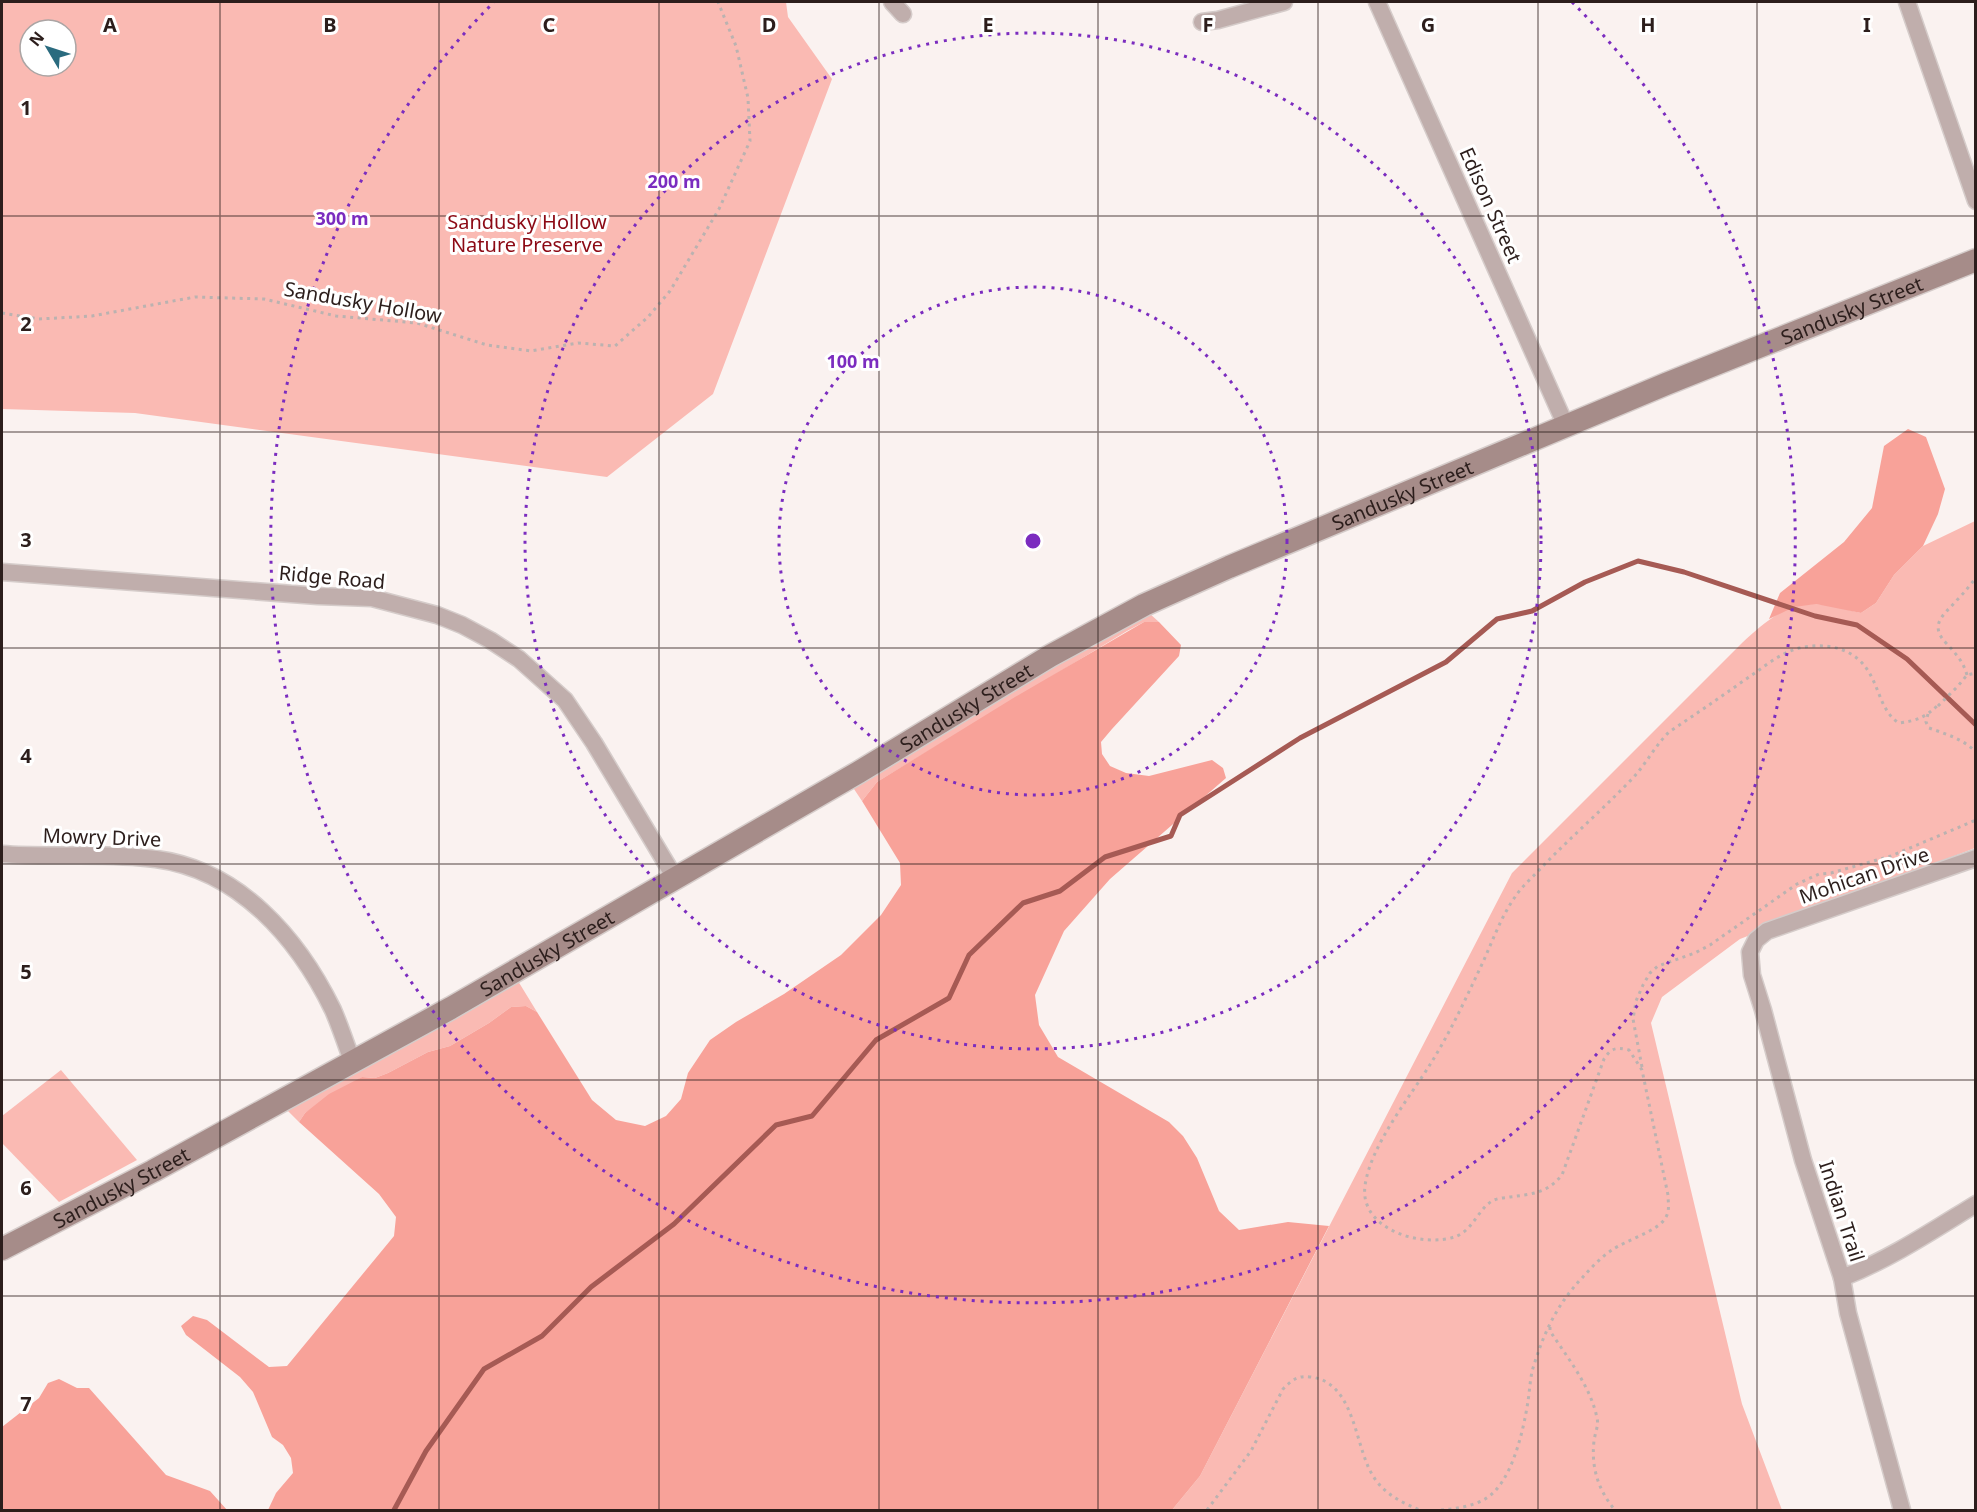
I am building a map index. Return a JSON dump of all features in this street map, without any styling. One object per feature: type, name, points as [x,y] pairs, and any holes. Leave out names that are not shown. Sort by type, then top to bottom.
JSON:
[{"type":"main road","name":"Sandusky Street","points":[[2,1249],[143,1176],[451,1008],[859,772],[1050,656],[1144,605],[1566,426],[1976,260]]},
{"type":"street","points":[[1202,22],[1218,20],[1284,2]]},
{"type":"street","name":"Edison Street","points":[[1377,2],[1566,426]]},
{"type":"street","points":[[1907,2],[1976,201]]},
{"type":"street","name":"Ridge Road","points":[[2,572],[372,598],[437,615],[462,625],[519,659],[565,700],[590,736],[675,878]]},
{"type":"street","name":"Mowry Drive","points":[[2,854],[142,857],[199,869],[218,878],[257,906],[275,923],[297,950],[333,1010],[352,1060]]},
{"type":"street","name":"Mohican Drive","points":[[1767,931],[1976,858]]},
{"type":"street","name":"Indian Trail","points":[[1767,931],[1756,940],[1750,952],[1752,975],[1803,1160],[1842,1278],[1848,1313],[1902,1510]]},
{"type":"street","points":[[1842,1278],[1873,1266],[1976,1204]]},
{"type":"path","name":"Sandusky Hollow","points":[[2,313],[39,319],[92,316],[195,297],[264,299],[336,316],[417,323],[487,345],[531,351],[578,344],[615,346],[648,317],[670,291],[719,208],[750,141],[748,98],[736,46],[718,2]]},
{"type":"path","points":[[1966,675],[1964,665],[1944,641],[1939,631],[1939,621],[1944,612],[1976,578]]},
{"type":"path","points":[[1642,1070],[1629,1050],[1619,1048],[1610,1050],[1600,1067],[1562,1175],[1553,1186],[1542,1191],[1492,1202],[1471,1225],[1458,1235],[1438,1240],[1414,1239],[1395,1232],[1380,1221],[1366,1204],[1365,1187],[1372,1162],[1386,1133],[1433,1060],[1484,960],[1502,917],[1516,895],[1632,779],[1650,757],[1654,747],[1669,732],[1775,660],[1796,649],[1828,646],[1844,650],[1858,659],[1879,690],[1889,717],[1899,723],[1917,720],[1928,715],[1966,675],[1976,673]]},
{"type":"path","points":[[1928,715],[1926,722],[1929,728],[1952,735],[1976,752]]},
{"type":"path","points":[[1442,1510],[1460,1508],[1486,1499],[1507,1474],[1523,1428],[1533,1367],[1556,1310],[1567,1295],[1612,1250],[1653,1229],[1666,1219],[1669,1210],[1668,1195],[1633,1019],[1636,1001],[1650,973],[1658,966],[1695,953],[1710,945],[1797,884],[1819,874],[1831,873],[1891,856],[1976,820]]},
{"type":"path","points":[[1550,1324],[1550,1331],[1595,1409],[1598,1421],[1592,1460],[1597,1481],[1615,1510]]},
{"type":"path","points":[[1207,1510],[1251,1451],[1283,1389],[1291,1381],[1302,1376],[1318,1378],[1335,1389],[1346,1406],[1374,1478],[1386,1492],[1420,1510]]},
{"type":"green space","name":"Sandusky Hollow Nature Preserve","points":[[2,2],[786,2],[788,17],[832,79],[713,394],[607,477],[135,413],[2,409]]},
{"type":"green space","points":[[1975,521],[1975,848],[1740,939],[1662,997],[1651,1023],[1742,1404],[1782,1510],[1172,1510],[1200,1476],[1512,873],[1742,643],[1766,622],[1784,611],[1804,605],[1827,605],[1861,613],[1876,603],[1894,575],[1923,546]]},
{"type":"green space","points":[[1149,613],[1159,622],[1144,622],[1127,631],[877,782],[862,801],[852,786],[1001,696]]},
{"type":"green space","points":[[518,981],[537,1012],[526,1006],[511,1007],[450,1046],[428,1052],[375,1078],[362,1077],[305,1113],[299,1122],[285,1108]]},
{"type":"green space","points":[[61,1070],[137,1160],[59,1202],[2,1143],[2,1116]]},
{"type":"shaded area","points":[[1908,429],[1926,437],[1945,489],[1938,514],[1923,546],[1894,575],[1876,603],[1861,613],[1816,604],[1794,607],[1769,619],[1780,593],[1844,542],[1872,508],[1884,446]]},
{"type":"shaded area","points":[[1144,622],[1159,622],[1181,645],[1179,656],[1101,742],[1102,754],[1110,766],[1126,773],[1149,776],[1212,760],[1223,768],[1226,778],[1110,879],[1064,931],[1035,995],[1039,1025],[1058,1057],[1169,1122],[1183,1136],[1197,1158],[1219,1211],[1239,1230],[1288,1222],[1329,1226],[1200,1476],[1172,1510],[268,1510],[276,1493],[293,1473],[291,1458],[283,1445],[272,1437],[253,1392],[240,1377],[186,1335],[181,1326],[193,1316],[207,1320],[269,1367],[287,1366],[394,1236],[396,1217],[379,1194],[299,1122],[305,1113],[329,1094],[362,1077],[375,1078],[388,1073],[428,1052],[450,1046],[511,1007],[526,1006],[537,1012],[592,1100],[616,1120],[645,1126],[666,1116],[681,1099],[688,1073],[710,1040],[841,955],[881,915],[901,885],[900,863],[862,801],[877,782],[1015,697]]},
{"type":"shaded area","points":[[59,1379],[77,1388],[89,1388],[166,1475],[210,1491],[227,1510],[2,1510],[2,1427],[39,1398],[48,1383]]},
{"type":"waterway","points":[[394,1510],[426,1451],[484,1369],[542,1336],[591,1287],[674,1224],[776,1125],[812,1116],[876,1040],[949,998],[969,955],[1023,903],[1060,891],[1105,857],[1171,836],[1180,815],[1300,738],[1446,662],[1497,619],[1532,611],[1585,582],[1638,561],[1684,572],[1815,616],[1857,625],[1907,659],[1976,725]]}]
